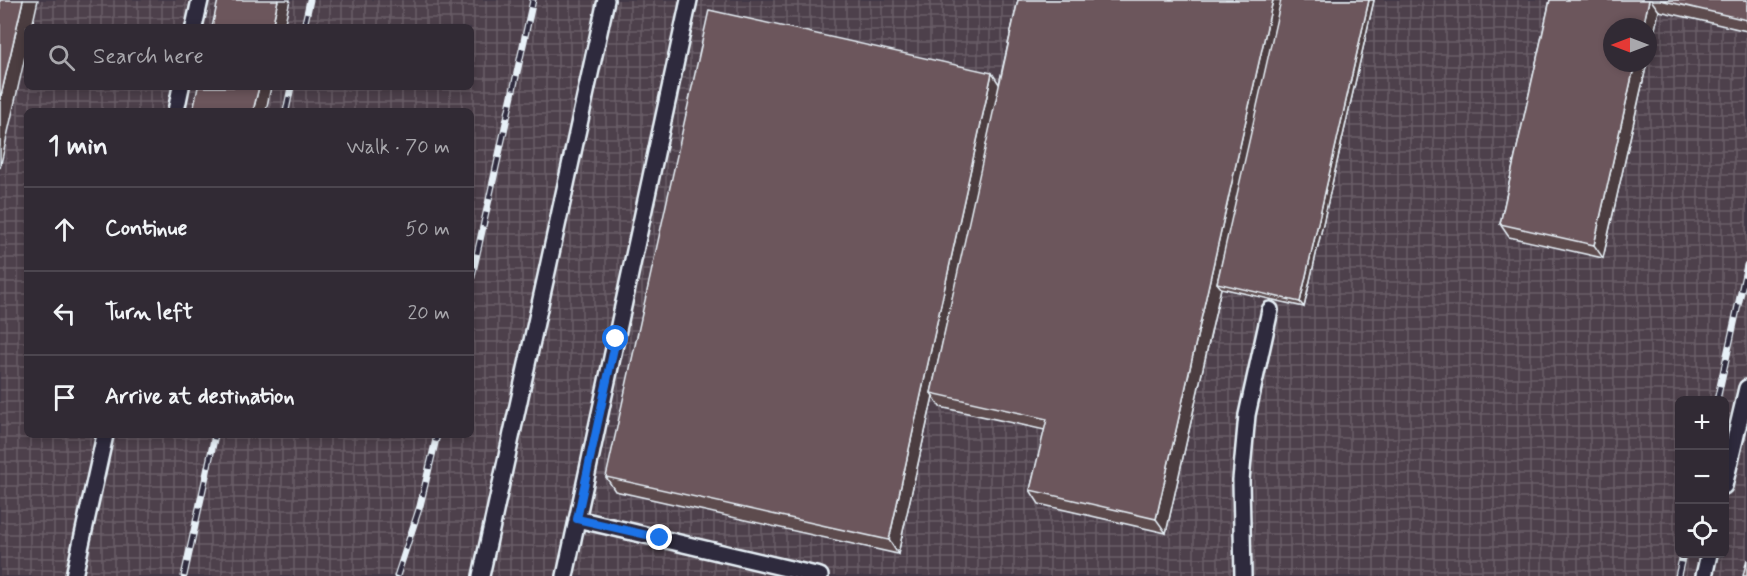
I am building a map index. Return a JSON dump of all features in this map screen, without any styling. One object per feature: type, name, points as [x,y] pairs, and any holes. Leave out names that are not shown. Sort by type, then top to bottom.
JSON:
[{"type":"lane","points":[[195,24],[200,0]]},
{"type":"lane","points":[[481,576],[606,0]]},
{"type":"lane","points":[[565,576],[689,0]]},
{"type":"lane","points":[[177,108],[180,90]]},
{"type":"lane","points":[[1243,576],[1241,480],[1247,415],[1270,310]]},
{"type":"lane","points":[[1729,468],[1747,388]]},
{"type":"lane","points":[[74,576],[104,438]]},
{"type":"lane","points":[[577,519],[820,576]]},
{"type":"lane","points":[[1704,576],[1708,558]]},
{"type":"shaded area","points":[[0,0],[1747,0],[1747,576],[0,576]]},
{"type":"building","points":[[0,0],[23,0],[0,100]]},
{"type":"building","points":[[218,0],[278,0],[273,24],[213,24]]},
{"type":"building","points":[[1018,0],[1273,0],[1156,519],[1030,490],[1047,419],[931,393]]},
{"type":"building","points":[[1281,0],[1369,0],[1300,302],[1217,283]]},
{"type":"building","points":[[1550,0],[1649,0],[1645,18],[1603,18],[1603,72],[1633,72],[1594,245],[1500,224]]},
{"type":"building","points":[[1660,0],[1747,0],[1747,20]]},
{"type":"building","points":[[709,10],[992,73],[889,540],[606,477]]},
{"type":"building","points":[[197,90],[258,90],[254,108],[194,108]]},
{"type":"building","points":[[1747,559],[1747,576],[1743,576]]},
{"type":"railway","points":[[305,24],[310,0]]},
{"type":"railway","points":[[474,267],[533,0]]},
{"type":"railway","points":[[287,108],[290,90]]},
{"type":"railway","points":[[1718,396],[1747,265]]},
{"type":"railway","points":[[184,576],[214,438]]},
{"type":"railway","points":[[397,576],[420,506],[436,438]]},
{"type":"railway","points":[[1678,576],[1682,558]]},
{"type":"route","points":[[616,339],[577,519],[660,538]]}]
